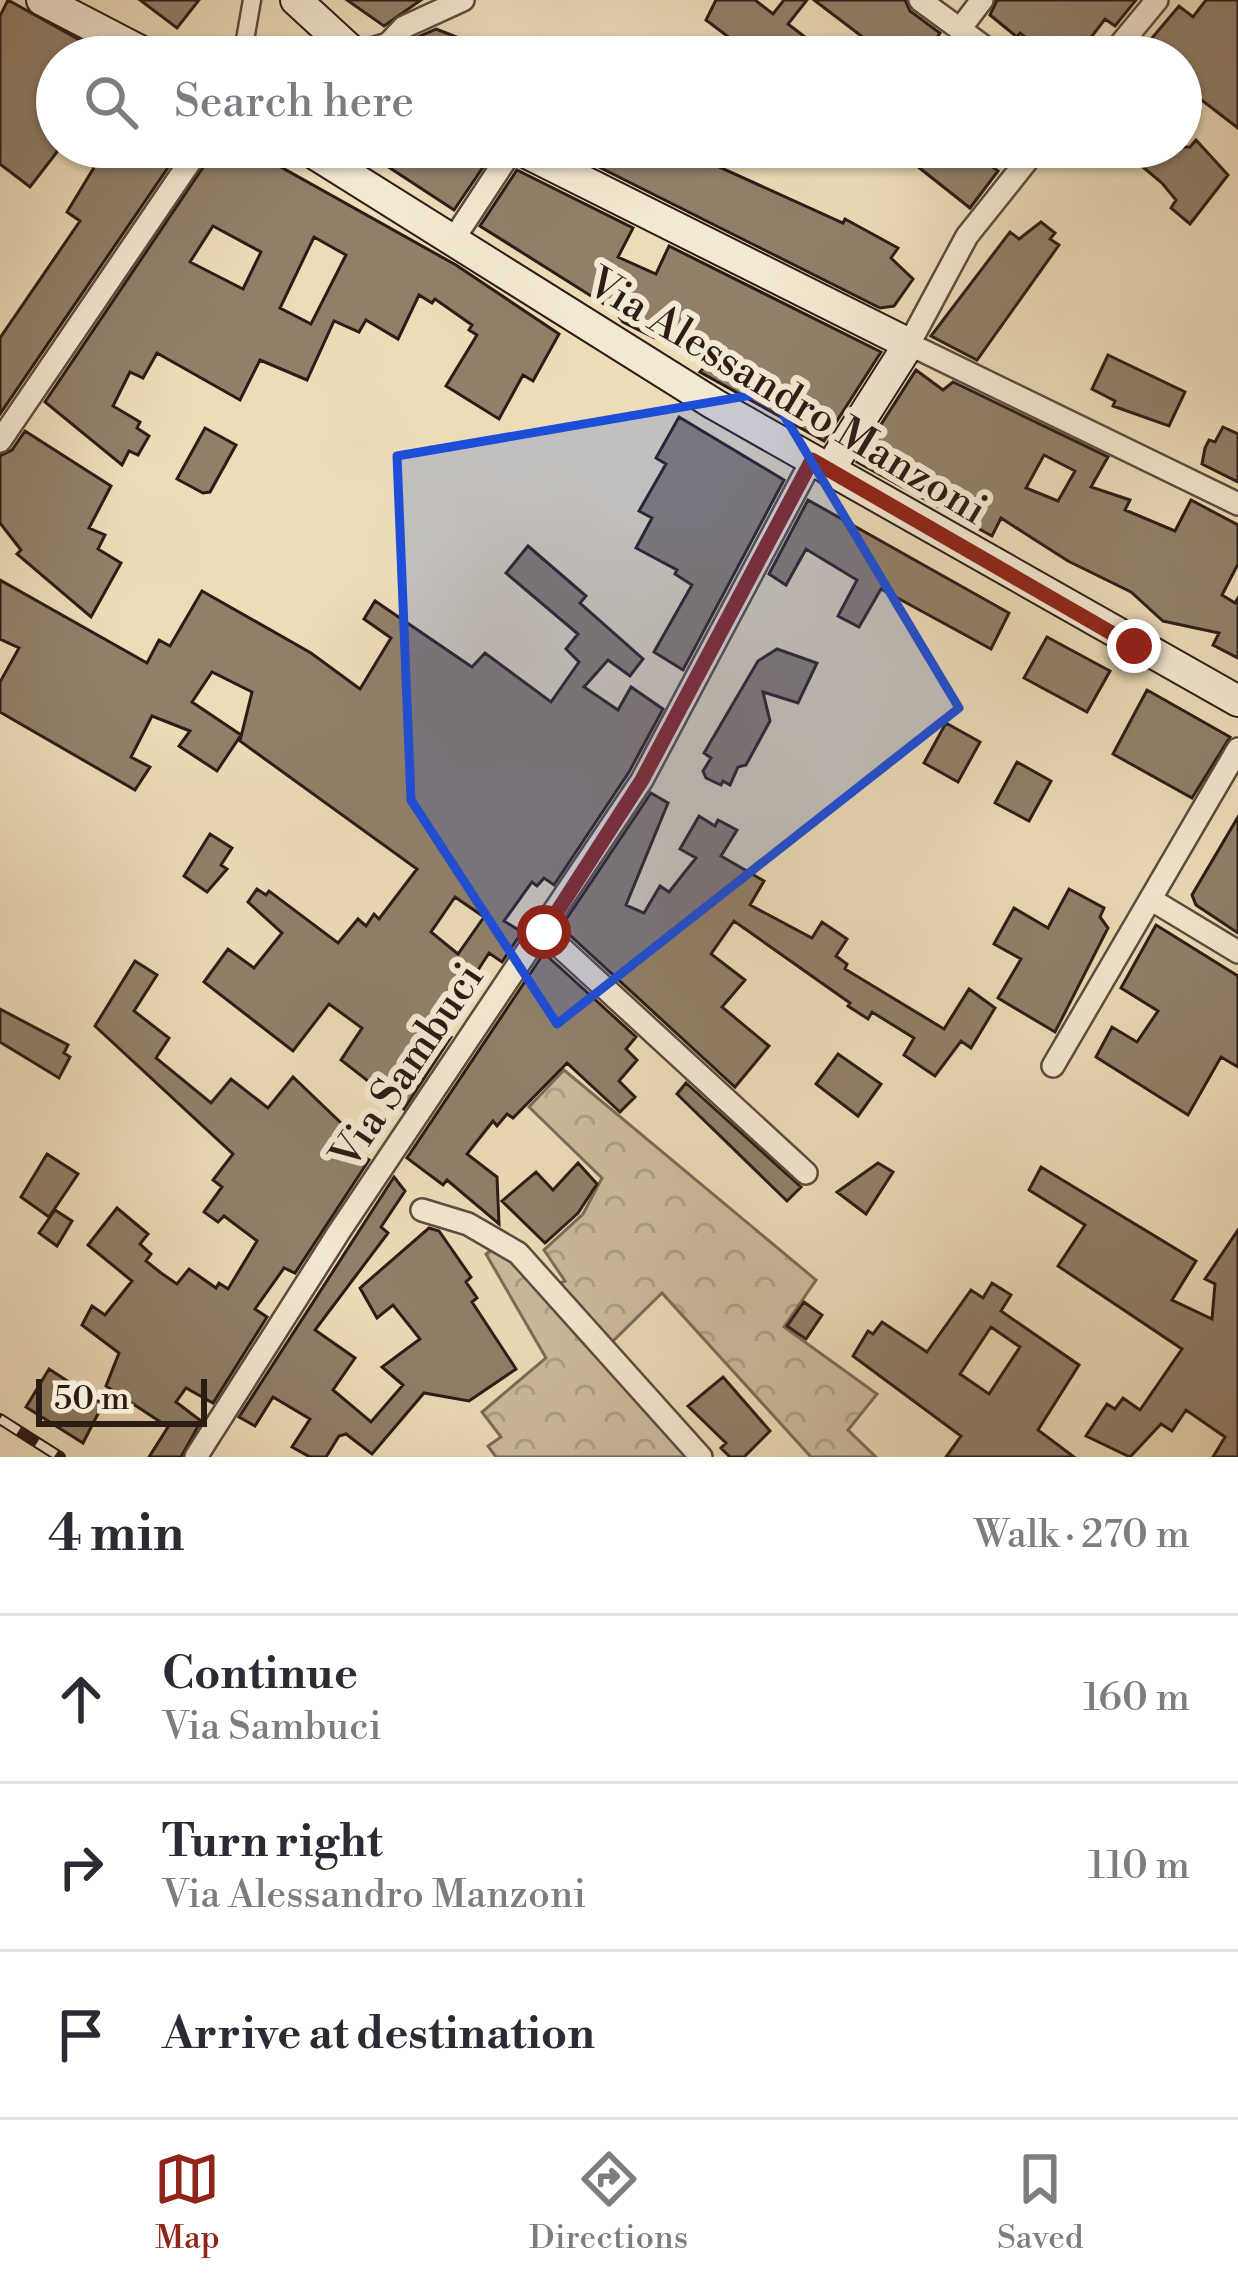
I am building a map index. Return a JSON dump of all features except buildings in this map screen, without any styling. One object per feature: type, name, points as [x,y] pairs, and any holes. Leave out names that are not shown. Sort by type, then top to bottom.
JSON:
[{"type":"main road","points":[[42,0],[111,36]]},
{"type":"main road","points":[[315,7],[340,36]]},
{"type":"main road","name":"Via Alessandro Manzoni","points":[[336,168],[451,243],[820,465],[1238,701]]},
{"type":"main road","points":[[556,168],[909,344],[820,465]]},
{"type":"street","points":[[246,36],[252,0]]},
{"type":"street","points":[[396,36],[404,27],[463,0]]},
{"type":"street","points":[[920,0],[970,36]]},
{"type":"street","points":[[960,29],[982,0]]},
{"type":"street","points":[[1127,36],[1157,0]]},
{"type":"street","points":[[0,441],[186,168]]},
{"type":"street","points":[[451,243],[500,168]]},
{"type":"street","points":[[1021,168],[967,236],[909,344],[1238,504]]},
{"type":"street","name":"Via Sambuci","points":[[196,1457],[339,1232],[642,780],[820,465]]},
{"type":"street","points":[[1053,1066],[1238,749]]},
{"type":"street","points":[[1152,900],[1238,952]]},
{"type":"street","points":[[544,932],[806,1173]]},
{"type":"street","points":[[422,1210],[468,1224],[518,1253],[701,1457]]},
{"type":"highlighted area","points":[[770,392],[959,708],[557,1024],[411,800],[397,456]]},
{"type":"green space","points":[[564,1070],[816,1280],[784,1327],[877,1394],[848,1430],[876,1457],[811,1457],[662,1293],[603,1351],[686,1457],[496,1457],[488,1446],[501,1437],[482,1412],[546,1358],[486,1254],[501,1242],[544,1290],[565,1281],[544,1250],[583,1214],[602,1178],[529,1107]]},
{"type":"railway","points":[[0,1419],[60,1457]]},
{"type":"route","points":[[544,932],[642,780],[812,460],[1134,646]]}]
